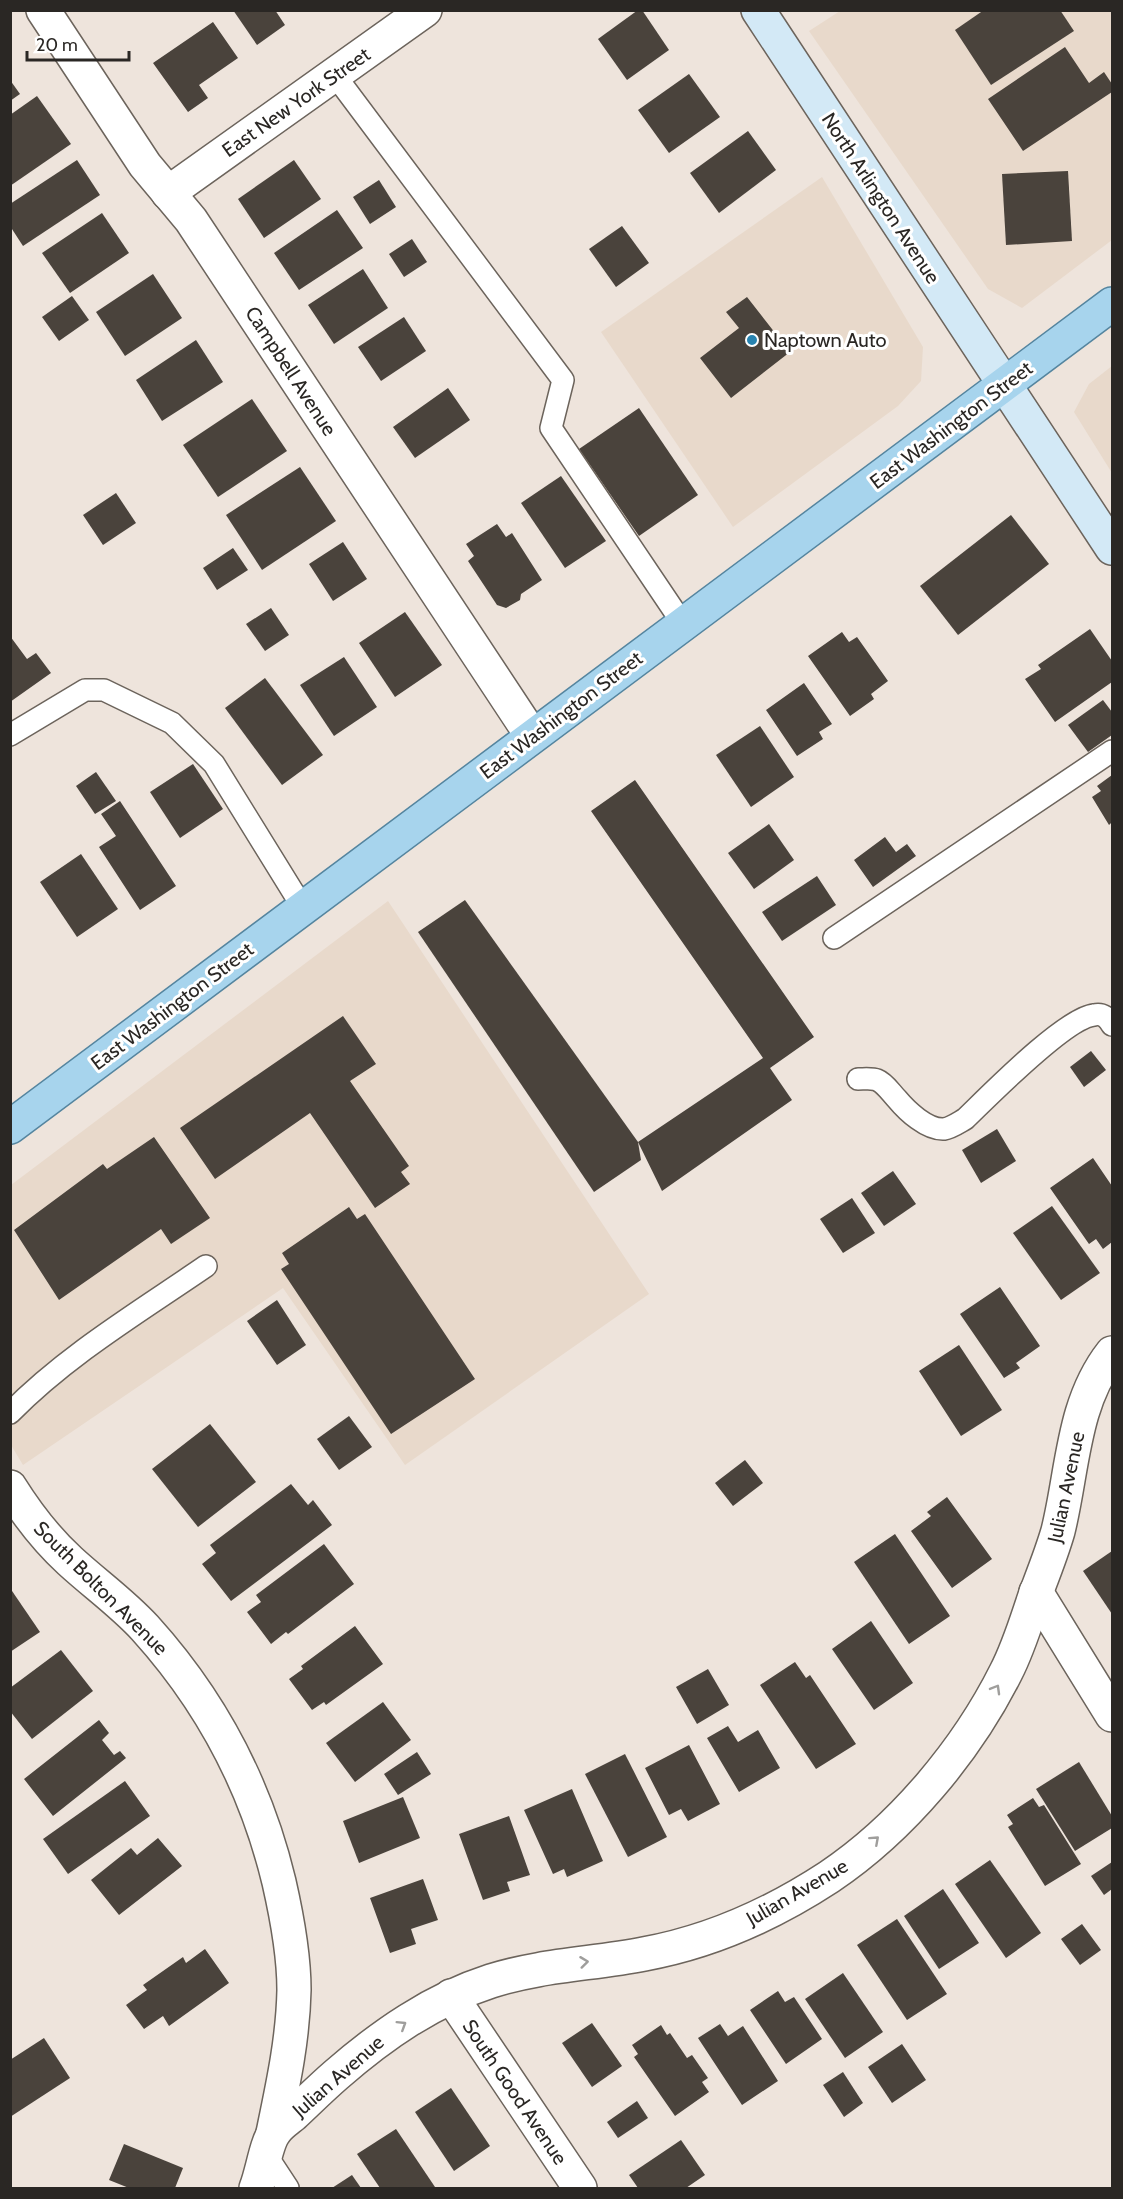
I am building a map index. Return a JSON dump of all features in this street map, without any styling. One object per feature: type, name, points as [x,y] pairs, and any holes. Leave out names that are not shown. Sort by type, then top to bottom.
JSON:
[{"type":"main road","name":"North Arlington Avenue","points":[[758,10],[1113,548]]},
{"type":"main road","name":"East Washington Street","points":[[10,1127],[1113,304]]},
{"type":"street","name":"Campbell Avenue","points":[[43,10],[145,165],[191,220],[532,736]]},
{"type":"street","name":"East New York Street","points":[[168,193],[424,10]]},
{"type":"street","name":"Julian Avenue","points":[[256,2188],[270,2145],[322,2088],[382,2037],[451,1996],[516,1974],[645,1954],[676,1947],[735,1927],[805,1892],[832,1875],[857,1856],[915,1804],[955,1755],[1007,1671],[1051,1556],[1067,1492],[1076,1432],[1093,1385],[1113,1353]]},
{"type":"street","name":"South Bolton Avenue","points":[[10,1487],[48,1538],[70,1561],[132,1614],[175,1662],[204,1704],[228,1745],[255,1803],[285,1910],[294,1989],[291,2044],[270,2145]]},
{"type":"street","points":[[1036,1592],[1110,1701]]},
{"type":"street","name":"South Good Avenue","points":[[451,1996],[580,2188]]},
{"type":"lane","points":[[334,74],[562,380],[551,428],[683,624]]},
{"type":"lane","points":[[10,735],[85,690],[104,690],[172,723],[214,764],[303,908]]},
{"type":"lane","points":[[834,938],[1113,751]]},
{"type":"lane","points":[[858,1079],[876,1079],[903,1107],[933,1127],[944,1129],[965,1119],[1056,1036],[1083,1018],[1095,1014],[1103,1015],[1113,1025]]},
{"type":"lane","points":[[10,1413],[46,1380],[91,1346],[206,1266]]},
{"type":"lane","points":[[270,2145],[288,2188]]},
{"type":"shaded area","points":[[840,11],[1112,11],[1112,240],[1022,308],[988,289],[809,31]]},
{"type":"shaded area","points":[[822,177],[923,347],[921,381],[898,406],[733,527],[601,332]]},
{"type":"shaded area","points":[[1112,366],[1112,473],[1074,412],[1089,384]]},
{"type":"shaded area","points":[[388,901],[649,1294],[405,1465],[283,1288],[23,1465],[11,1445],[11,1185]]},
{"type":"building","points":[[233,10],[275,10],[285,25],[257,45]]},
{"type":"building","points":[[638,10],[642,10],[669,50],[627,80],[598,39]]},
{"type":"building","points":[[984,10],[1060,10],[1074,31],[991,85],[955,30]]},
{"type":"building","points":[[213,22],[238,58],[199,85],[208,98],[188,112],[153,63]]},
{"type":"building","points":[[1065,47],[1089,83],[1104,72],[1112,84],[1112,92],[1023,151],[988,99]]},
{"type":"building","points":[[689,74],[720,117],[669,153],[638,110]]},
{"type":"building","points":[[10,80],[20,94],[10,101]]},
{"type":"building","points":[[37,96],[71,144],[10,186],[10,115]]},
{"type":"building","points":[[748,131],[776,170],[719,213],[690,173]]},
{"type":"building","points":[[77,160],[100,195],[23,246],[10,226],[10,204]]},
{"type":"building","points":[[294,160],[321,199],[264,238],[238,199]]},
{"type":"building","points":[[1068,171],[1072,241],[1006,245],[1002,174]]},
{"type":"building","points":[[379,180],[396,207],[370,224],[353,197]]},
{"type":"building","points":[[337,210],[363,248],[299,290],[274,253]]},
{"type":"building","points":[[102,213],[129,253],[70,293],[42,253]]},
{"type":"building","points":[[622,226],[649,263],[616,287],[589,249]]},
{"type":"building","points":[[412,239],[427,262],[404,277],[389,254]]},
{"type":"building","points":[[363,269],[388,308],[334,344],[308,305]]},
{"type":"building","points":[[153,274],[182,318],[125,356],[96,312]]},
{"type":"building","points":[[72,296],[89,320],[59,341],[42,317]]},
{"type":"building","name":"Naptown Auto","points":[[747,297],[790,352],[731,398],[700,358],[739,328],[726,312]]},
{"type":"building","points":[[404,317],[426,351],[381,381],[358,347]]},
{"type":"building","points":[[196,340],[223,382],[162,421],[136,380]]},
{"type":"building","points":[[448,388],[470,420],[415,458],[393,427]]},
{"type":"building","points":[[252,399],[287,451],[218,497],[183,445]]},
{"type":"building","points":[[639,408],[698,495],[639,536],[579,449]]},
{"type":"building","points":[[300,467],[336,521],[262,570],[226,515]]},
{"type":"building","points":[[561,476],[606,541],[565,568],[521,503]]},
{"type":"building","points":[[116,493],[136,523],[103,545],[83,515]]},
{"type":"building","points":[[1011,515],[1049,564],[958,635],[920,586]]},
{"type":"building","points":[[497,524],[506,537],[512,533],[542,580],[521,594],[520,600],[506,608],[497,605],[468,561],[474,556],[466,544]]},
{"type":"building","points":[[343,542],[367,579],[333,601],[309,564]]},
{"type":"building","points":[[233,548],[248,570],[217,590],[203,568]]},
{"type":"building","points":[[271,608],[289,635],[265,651],[246,624]]},
{"type":"building","points":[[405,612],[442,665],[395,697],[359,643]]},
{"type":"building","points":[[1090,629],[1112,661],[1112,682],[1055,722],[1025,679],[1041,669],[1038,665]]},
{"type":"building","points":[[842,632],[849,642],[857,637],[888,681],[871,694],[874,699],[850,716],[808,656]]},
{"type":"building","points":[[10,636],[27,659],[36,653],[51,673],[10,702]]},
{"type":"building","points":[[344,657],[377,707],[334,736],[300,685]]},
{"type":"building","points":[[265,678],[323,755],[282,785],[225,708]]},
{"type":"building","points":[[804,683],[832,724],[819,732],[823,739],[797,756],[766,710]]},
{"type":"building","points":[[1103,700],[1112,712],[1112,735],[1088,752],[1068,725]]},
{"type":"building","points":[[760,726],[794,777],[751,807],[716,755]]},
{"type":"building","points":[[193,764],[223,809],[180,838],[150,792]]},
{"type":"building","points":[[96,772],[116,801],[95,814],[76,786]]},
{"type":"building","points":[[1112,775],[1112,822],[1109,825],[1092,797],[1101,791],[1097,786]]},
{"type":"building","points":[[635,780],[814,1037],[770,1068],[792,1100],[662,1191],[638,1142],[763,1058],[591,811]]},
{"type":"building","points":[[120,801],[176,886],[140,910],[99,847],[116,836],[101,814]]},
{"type":"building","points":[[769,824],[794,860],[754,889],[728,853]]},
{"type":"building","points":[[885,837],[896,852],[907,844],[916,856],[873,887],[854,860]]},
{"type":"building","points":[[81,854],[118,909],[77,937],[40,882]]},
{"type":"building","points":[[817,876],[836,905],[782,941],[762,912]]},
{"type":"building","points":[[465,900],[638,1142],[641,1160],[594,1192],[418,932]]},
{"type":"building","points":[[343,1016],[376,1064],[350,1081],[409,1166],[401,1172],[410,1184],[375,1208],[310,1113],[215,1179],[180,1128]]},
{"type":"building","points":[[1091,1051],[1106,1070],[1084,1087],[1070,1067]]},
{"type":"building","points":[[997,1129],[1016,1161],[981,1183],[962,1150]]},
{"type":"building","points":[[154,1137],[210,1218],[171,1244],[161,1229],[59,1300],[14,1230],[103,1164],[107,1169]]},
{"type":"building","points":[[1093,1158],[1112,1186],[1112,1242],[1103,1249],[1096,1239],[1089,1244],[1050,1188]]},
{"type":"building","points":[[893,1171],[916,1204],[884,1226],[861,1193]]},
{"type":"building","points":[[852,1198],[875,1233],[843,1253],[820,1219]]},
{"type":"building","points":[[1052,1206],[1100,1273],[1061,1300],[1013,1233]]},
{"type":"building","points":[[349,1207],[357,1219],[365,1214],[475,1379],[391,1434],[281,1269],[289,1264],[282,1253]]},
{"type":"building","points":[[1000,1287],[1040,1346],[1016,1363],[1020,1368],[1004,1378],[960,1314]]},
{"type":"building","points":[[277,1300],[306,1345],[277,1365],[247,1321]]},
{"type":"building","points":[[959,1345],[1002,1410],[961,1436],[919,1371]]},
{"type":"building","points":[[349,1416],[372,1447],[339,1470],[317,1439]]},
{"type":"building","points":[[210,1424],[256,1482],[198,1527],[152,1469]]},
{"type":"building","points":[[745,1460],[763,1483],[733,1506],[715,1483]]},
{"type":"building","points":[[291,1484],[308,1505],[313,1500],[332,1525],[231,1601],[202,1564],[216,1553],[210,1545]]},
{"type":"building","points":[[947,1497],[992,1559],[952,1588],[911,1531],[931,1516],[927,1512]]},
{"type":"building","points":[[895,1534],[950,1616],[909,1644],[854,1562]]},
{"type":"building","points":[[324,1544],[354,1584],[288,1634],[286,1632],[271,1644],[247,1612],[261,1602],[256,1595]]},
{"type":"building","points":[[1112,1551],[1112,1614],[1083,1571]]},
{"type":"building","points":[[10,1588],[40,1632],[10,1652]]},
{"type":"building","points":[[871,1621],[913,1683],[874,1710],[832,1649]]},
{"type":"building","points":[[355,1626],[383,1664],[326,1705],[324,1702],[312,1710],[289,1679],[303,1669],[301,1666]]},
{"type":"building","points":[[61,1650],[93,1691],[32,1739],[10,1711],[10,1688]]},
{"type":"building","points":[[795,1662],[806,1678],[810,1675],[856,1744],[816,1769],[760,1685]]},
{"type":"building","points":[[708,1669],[729,1705],[697,1724],[676,1687]]},
{"type":"building","points":[[383,1702],[411,1740],[355,1782],[326,1743]]},
{"type":"building","points":[[99,1720],[109,1733],[102,1740],[114,1755],[120,1751],[126,1758],[53,1816],[24,1779]]},
{"type":"building","points":[[728,1726],[738,1742],[758,1730],[780,1768],[739,1792],[707,1738]]},
{"type":"building","points":[[689,1745],[720,1804],[688,1821],[681,1809],[669,1815],[645,1768]]},
{"type":"building","points":[[417,1752],[431,1774],[398,1795],[384,1774]]},
{"type":"building","points":[[625,1754],[667,1837],[628,1857],[585,1774]]},
{"type":"building","points":[[1079,1762],[1112,1816],[1112,1828],[1075,1851],[1036,1789]]},
{"type":"building","points":[[125,1781],[150,1816],[68,1874],[43,1839]]},
{"type":"building","points":[[572,1789],[603,1861],[567,1877],[564,1869],[553,1874],[524,1810]]},
{"type":"building","points":[[403,1797],[420,1838],[359,1863],[343,1821]]},
{"type":"building","points":[[1033,1798],[1039,1807],[1044,1805],[1081,1864],[1045,1886],[1008,1827],[1013,1824],[1007,1815]]},
{"type":"building","points":[[509,1816],[530,1875],[507,1882],[510,1891],[483,1900],[459,1834]]},
{"type":"building","points":[[158,1838],[182,1866],[119,1915],[91,1880],[131,1848],[137,1855]]},
{"type":"building","points":[[990,1860],[1041,1933],[1006,1958],[955,1884]]},
{"type":"building","points":[[1112,1862],[1112,1889],[1104,1895],[1091,1876]]},
{"type":"building","points":[[423,1879],[438,1920],[411,1929],[416,1944],[390,1953],[370,1898]]},
{"type":"building","points":[[943,1889],[979,1943],[939,1969],[904,1916]]},
{"type":"building","points":[[897,1919],[947,1994],[907,2020],[857,1945]]},
{"type":"building","points":[[1082,1924],[1101,1950],[1080,1965],[1061,1939]]},
{"type":"building","points":[[205,1949],[229,1983],[169,2026],[163,2016],[144,2029],[126,2005],[147,1990],[143,1985],[183,1957],[186,1963]]},
{"type":"building","points":[[843,1973],[883,2032],[845,2058],[805,1999]]},
{"type":"building","points":[[778,1991],[785,2002],[794,1997],[822,2039],[786,2064],[750,2010]]},
{"type":"building","points":[[592,2023],[622,2066],[592,2087],[562,2043]]},
{"type":"building","points":[[720,2024],[728,2036],[743,2026],[778,2081],[742,2105],[698,2038]]},
{"type":"building","points":[[661,2025],[667,2035],[670,2033],[687,2058],[692,2055],[708,2078],[702,2082],[709,2092],[675,2116],[634,2057],[638,2054],[632,2045]]},
{"type":"building","points":[[44,2038],[70,2078],[10,2117],[10,2060]]},
{"type":"building","points":[[902,2044],[926,2080],[892,2103],[868,2067]]},
{"type":"building","points":[[843,2072],[863,2103],[844,2117],[823,2085]]},
{"type":"building","points":[[451,2088],[490,2146],[454,2171],[415,2112]]},
{"type":"building","points":[[637,2101],[648,2118],[618,2138],[607,2122]]},
{"type":"building","points":[[396,2129],[435,2187],[380,2188],[357,2154]]},
{"type":"building","points":[[681,2140],[705,2175],[686,2188],[638,2188],[629,2175]]},
{"type":"building","points":[[124,2144],[183,2168],[175,2188],[129,2188],[109,2180]]},
{"type":"building","points":[[352,2175],[361,2188],[332,2188]]},
{"type":"place","name":"Naptown Auto","points":[[752,340]]}]
